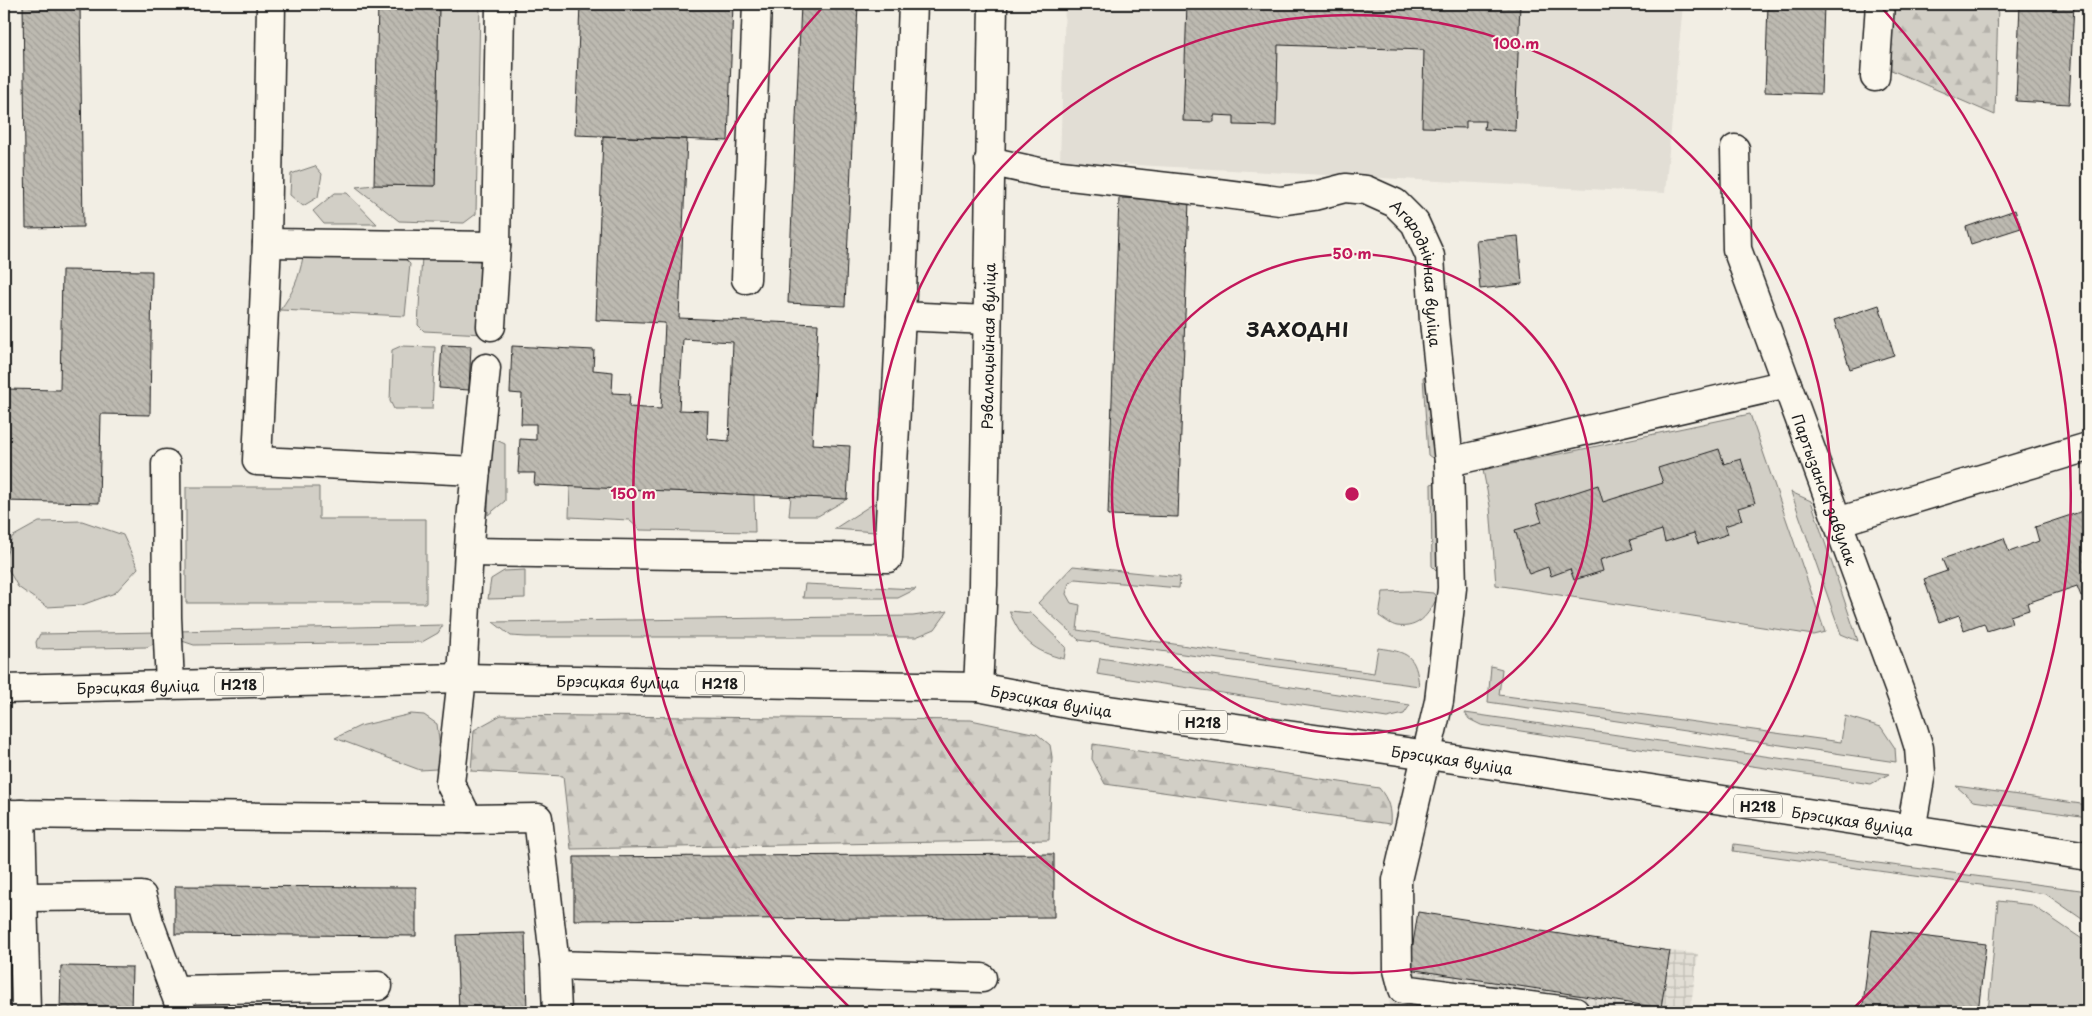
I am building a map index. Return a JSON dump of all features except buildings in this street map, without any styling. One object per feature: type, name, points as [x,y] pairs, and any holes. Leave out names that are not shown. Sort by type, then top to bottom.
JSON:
[{"type":"main road","points":[[270,4],[267,243],[257,461],[476,471]]},
{"type":"main road","points":[[491,326],[496,246],[500,4]]},
{"type":"main road","points":[[746,279],[757,4]]},
{"type":"main road","points":[[469,552],[888,558],[901,316],[912,4]]},
{"type":"main road","name":"Рэвалюцыйная вуліца","points":[[978,687],[983,585],[993,4]]},
{"type":"main road","points":[[1874,77],[1880,4]]},
{"type":"main road","name":"Партызанскі завулак","points":[[1734,149],[1737,250],[1919,748],[1921,773],[1910,830]]},
{"type":"main road","name":"Агароднінная вуліца","points":[[989,161],[1043,173],[1280,202],[1345,188],[1366,190],[1395,204],[1415,223],[1430,256],[1434,321],[1449,462],[1452,588],[1439,701],[1428,755],[1397,880],[1398,970],[1403,989],[1575,1012]]},
{"type":"main road","points":[[267,243],[496,246]]},
{"type":"main road","points":[[901,316],[987,320]]},
{"type":"main road","points":[[468,819],[450,783],[462,678],[469,552],[486,368]]},
{"type":"main road","points":[[1449,462],[1787,384]]},
{"type":"main road","points":[[1837,522],[2088,447]]},
{"type":"main road","points":[[166,464],[167,617],[170,685]]},
{"type":"main road","name":"Брэсцкая вуліца","points":[[4,689],[462,678],[978,687],[1073,705],[1428,755],[2088,856]]},
{"type":"main road","points":[[26,1012],[24,897],[12,814],[468,819],[538,818],[555,966],[557,1012]]},
{"type":"main road","points":[[24,897],[142,896],[178,1001],[378,986]]},
{"type":"main road","points":[[555,966],[982,978]]},
{"type":"shaded area","points":[[1065,4],[1683,4],[1665,193],[1060,161]]},
{"type":"shaded area","points":[[1418,912],[1698,954],[1690,1012],[1390,1012],[1388,970],[1409,969]]},
{"type":"green space","points":[[439,4],[480,4],[476,214],[464,223],[399,221],[356,187],[374,185],[435,186]]},
{"type":"green space","points":[[1894,4],[1998,4],[1995,115],[1889,69]]},
{"type":"green space","points":[[315,166],[322,174],[318,197],[303,206],[290,195],[291,174]]},
{"type":"green space","points":[[335,193],[347,193],[377,224],[324,224],[313,211]]},
{"type":"green space","points":[[315,250],[402,256],[410,264],[405,316],[280,310],[289,298],[295,285],[303,257]]},
{"type":"green space","points":[[422,256],[481,261],[486,270],[484,334],[424,331],[418,325]]},
{"type":"green space","points":[[401,346],[435,347],[432,409],[394,409],[390,401],[392,350]]},
{"type":"green space","points":[[1427,376],[1436,454],[1432,458],[1428,455],[1423,377]]},
{"type":"green space","points":[[1750,414],[1825,632],[1813,635],[1496,585],[1490,506],[1483,470]]},
{"type":"green space","points":[[490,437],[505,444],[505,501],[488,515]]},
{"type":"green space","points":[[1438,482],[1441,570],[1437,571],[1432,566],[1431,484]]},
{"type":"green space","points":[[570,486],[754,495],[755,532],[640,530],[629,520],[569,517]]},
{"type":"green space","points":[[186,487],[319,487],[319,519],[426,519],[426,603],[186,603]]},
{"type":"green space","points":[[1791,492],[1811,501],[1858,641],[1841,634]]},
{"type":"green space","points":[[791,496],[847,499],[818,516],[789,516]]},
{"type":"green space","points":[[879,500],[876,532],[834,529]]},
{"type":"green space","points":[[82,521],[123,535],[138,568],[115,593],[82,605],[47,607],[18,587],[4,562],[12,537],[39,522]]},
{"type":"green space","points":[[1073,566],[1180,577],[1179,588],[1075,579],[1069,583],[1066,594],[1071,603],[1080,605],[1077,630],[1374,673],[1378,648],[1397,651],[1413,661],[1419,686],[1079,640],[1038,603]]},
{"type":"green space","points":[[525,570],[525,598],[488,599],[491,579],[504,571]]},
{"type":"green space","points":[[805,584],[916,589],[898,598],[803,598]]},
{"type":"green space","points":[[1410,591],[1433,593],[1437,598],[1422,620],[1411,625],[1397,626],[1379,616],[1383,592]]},
{"type":"green space","points":[[948,611],[935,629],[916,637],[526,637],[511,636],[493,622],[913,616]]},
{"type":"green space","points":[[1009,611],[1031,613],[1066,647],[1064,659],[1044,652],[1030,643],[1019,630]]},
{"type":"green space","points":[[443,625],[438,633],[422,642],[194,645],[182,641],[177,631]]},
{"type":"green space","points":[[160,632],[157,642],[147,647],[37,649],[36,642],[40,634]]},
{"type":"green space","points":[[1100,658],[1410,705],[1404,714],[1387,718],[1097,674]]},
{"type":"green space","points":[[1491,666],[1502,669],[1499,695],[1841,742],[1845,716],[1881,727],[1895,748],[1896,762],[1488,702]]},
{"type":"green space","points":[[1465,713],[1889,774],[1871,784],[1481,725],[1469,719]]},
{"type":"green space","points":[[411,714],[424,715],[437,724],[441,755],[436,769],[420,770],[335,738],[360,726]]},
{"type":"green space","points":[[501,715],[971,720],[1037,734],[1050,745],[1052,757],[1049,840],[571,849],[563,776],[471,771],[474,730]]},
{"type":"green space","points":[[1093,744],[1379,788],[1389,805],[1390,824],[1105,784],[1092,759]]},
{"type":"green space","points":[[1956,786],[2088,805],[2088,817],[1973,801]]},
{"type":"green space","points":[[1734,844],[2088,891],[2088,920],[2082,919],[2046,894],[1733,851]]},
{"type":"green space","points":[[1998,901],[2032,905],[2088,943],[2088,1012],[1988,1012]]},
{"type":"district","name":"ЗАХОДНІ","points":[[1298,329]]}]
